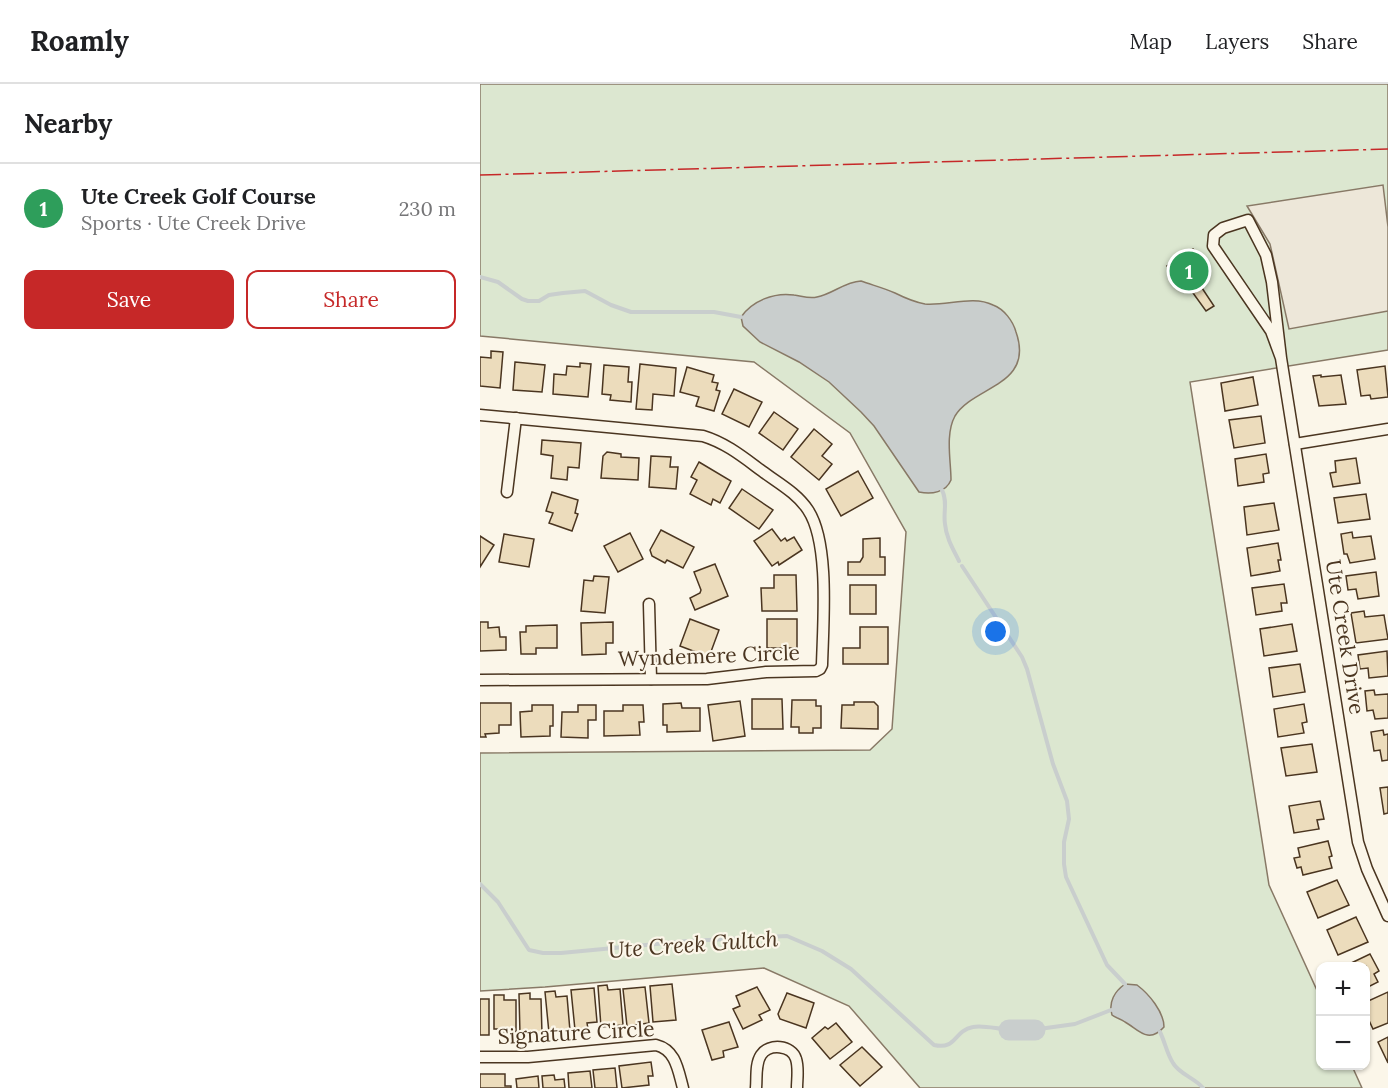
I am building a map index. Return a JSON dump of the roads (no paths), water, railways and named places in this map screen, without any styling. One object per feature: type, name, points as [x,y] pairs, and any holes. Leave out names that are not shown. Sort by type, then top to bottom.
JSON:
[{"type":"street","name":"Ute Creek Drive","points":[[1281,358],[1271,331],[1213,246],[1214,235],[1223,228],[1248,220],[1266,255],[1358,842],[1363,860],[1388,916]]},
{"type":"street","name":"Wyndemere Circle","points":[[480,415],[710,438],[731,449],[797,496],[812,518],[822,548],[823,636],[820,669],[811,671],[766,672],[706,679],[480,680]]},
{"type":"street","points":[[507,492],[516,418]]},
{"type":"street","points":[[1295,444],[1388,429]]},
{"type":"street","points":[[649,604],[651,679]]},
{"type":"street","name":"Signature Circle","points":[[480,1057],[528,1057],[656,1045],[664,1047],[671,1053],[677,1064],[683,1088]]},
{"type":"street","points":[[756,1088],[759,1058],[767,1048],[775,1047],[786,1049],[794,1056],[797,1065],[797,1088]]},
{"type":"waterway","name":"Ute Creek Gultch","points":[[480,277],[498,282],[528,301],[539,301],[549,295],[585,291],[611,305],[631,312],[714,312],[741,317]]},
{"type":"waterway","points":[[942,490],[945,499],[947,534],[959,561]]},
{"type":"waterway","points":[[962,566],[1022,657],[1027,669],[1053,764],[1067,801],[1069,819],[1064,842],[1066,877],[1107,965],[1125,984]]},
{"type":"waterway","name":"Ute Creek Gultch","points":[[480,884],[498,902],[529,950],[561,953],[688,941],[787,936],[822,951],[851,969],[934,1045],[947,1045],[962,1032],[973,1027],[1003,1029]]},
{"type":"waterway","name":"Ute Creek Gultch","points":[[1039,1029],[1075,1024],[1111,1010]]},
{"type":"waterway","name":"Ute Creek Gultch","points":[[1009,1030],[1035,1030]]},
{"type":"waterway","points":[[1160,1032],[1176,1067],[1203,1088]]},
{"type":"place","name":"Ute Creek Golf Course","points":[[1189,271]]}]
